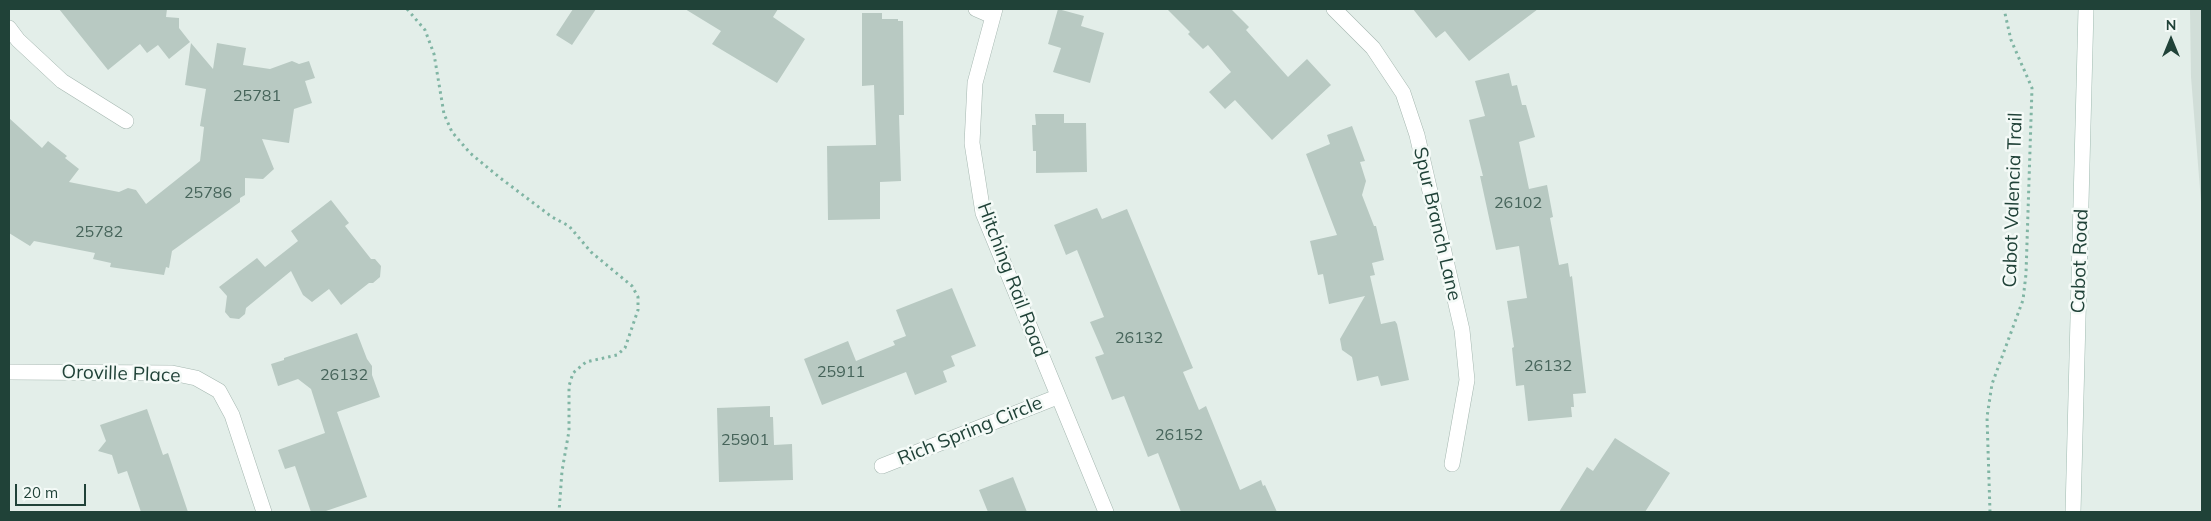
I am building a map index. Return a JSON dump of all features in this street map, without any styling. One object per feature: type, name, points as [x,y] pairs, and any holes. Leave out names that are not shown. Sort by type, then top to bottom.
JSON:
[{"type":"street","points":[[976,9],[994,12]]},
{"type":"street","name":"Spur Branch Lane","points":[[1334,9],[1373,48],[1403,93],[1417,135],[1462,330],[1466,380],[1452,464]]},
{"type":"street","name":"Cabot Road","points":[[2073,512],[2086,9]]},
{"type":"street","name":"Hitching Rail Road","points":[[994,12],[975,82],[972,126],[972,143],[983,213],[1057,397],[1106,512]]},
{"type":"street","points":[[9,28],[18,40],[62,81],[126,121]]},
{"type":"street","name":"Oroville Place","points":[[9,372],[172,373],[196,378],[219,391],[232,415],[264,512]]},
{"type":"street","name":"Rich Spring Circle","points":[[882,466],[1057,397]]},
{"type":"path","points":[[407,9],[425,30],[431,46],[439,77],[444,114],[452,132],[470,153],[498,177],[552,217],[569,226],[591,252],[632,286],[638,297],[638,310],[625,348],[617,355],[586,362],[573,374],[569,386],[569,432],[562,471],[559,512]]},
{"type":"path","name":"Cabot Valencia Trail","points":[[1990,512],[1987,417],[1992,384],[2023,300],[2026,274],[2032,88],[2011,40],[2004,9]]},
{"type":"shaded area","points":[[2190,9],[2202,9],[2202,214],[2191,77]]},
{"type":"building","points":[[59,9],[167,9],[166,17],[179,18],[179,28],[190,42],[169,59],[158,45],[147,53],[140,44],[108,70]]},
{"type":"building","points":[[573,9],[596,9],[572,45],[556,35]]},
{"type":"building","points":[[685,9],[778,9],[773,17],[805,39],[777,83],[712,44],[721,31]]},
{"type":"building","points":[[1058,9],[1084,16],[1081,26],[1104,33],[1090,83],[1053,72],[1061,48],[1048,44]]},
{"type":"building","points":[[1167,9],[1231,9],[1249,27],[1246,30],[1288,77],[1307,59],[1331,85],[1272,140],[1235,100],[1225,109],[1209,92],[1231,72],[1208,45],[1203,49],[1188,34],[1190,32]]},
{"type":"building","points":[[1413,9],[1538,9],[1469,61],[1445,31],[1436,38]]},
{"type":"building","points":[[862,13],[882,13],[882,19],[898,19],[898,21],[903,21],[904,115],[899,115],[901,181],[880,182],[880,219],[828,220],[827,146],[876,145],[874,85],[862,86]]},
{"type":"building","points":[[191,43],[213,69],[217,43],[246,48],[243,65],[270,69],[292,61],[299,64],[309,61],[315,78],[305,81],[312,103],[294,109],[289,143],[262,139],[274,169],[263,179],[245,178],[245,195],[240,198],[240,202],[172,251],[169,268],[166,267],[164,275],[110,267],[111,263],[93,259],[95,253],[34,241],[30,246],[9,233],[9,118],[42,148],[48,141],[67,156],[65,158],[79,169],[69,182],[119,192],[128,188],[136,190],[146,204],[200,161],[204,127],[200,126],[206,89],[185,85]]},
{"type":"building","points":[[1509,73],[1512,86],[1517,85],[1522,105],[1526,105],[1535,137],[1519,142],[1529,189],[1547,185],[1553,217],[1550,218],[1559,265],[1568,263],[1570,277],[1572,276],[1586,393],[1573,394],[1574,407],[1571,407],[1572,417],[1528,421],[1524,385],[1516,386],[1512,348],[1514,347],[1507,301],[1527,298],[1519,246],[1496,250],[1480,176],[1483,176],[1469,120],[1485,116],[1475,81]]},
{"type":"building","points":[[1035,114],[1064,114],[1064,123],[1086,123],[1087,172],[1036,173],[1036,151],[1033,151],[1032,125],[1036,125]]},
{"type":"building","points":[[1352,126],[1365,161],[1360,162],[1366,181],[1362,195],[1374,226],[1376,226],[1384,260],[1372,263],[1375,275],[1370,276],[1381,324],[1395,321],[1397,324],[1409,380],[1381,386],[1378,376],[1357,381],[1352,357],[1342,350],[1340,339],[1365,296],[1329,304],[1323,274],[1318,275],[1310,241],[1337,235],[1306,154],[1330,144],[1327,135]]},
{"type":"building","points":[[331,200],[349,223],[345,226],[371,259],[375,259],[381,266],[380,277],[373,283],[369,283],[341,305],[329,289],[312,302],[303,295],[291,271],[246,308],[245,314],[239,319],[230,318],[225,312],[227,296],[219,287],[257,258],[265,267],[298,241],[291,231]]},
{"type":"building","points":[[1097,208],[1102,219],[1127,209],[1193,368],[1183,372],[1199,410],[1206,406],[1240,490],[1261,480],[1277,512],[1181,512],[1158,453],[1148,457],[1124,396],[1112,400],[1095,357],[1104,354],[1090,322],[1104,317],[1077,250],[1066,255],[1054,225]]},
{"type":"building","points":[[952,288],[976,346],[951,356],[955,366],[943,371],[947,382],[915,395],[906,372],[822,405],[804,359],[848,341],[856,361],[895,345],[893,341],[906,336],[896,310]]},
{"type":"building","points":[[357,333],[367,359],[372,366],[372,375],[380,397],[337,412],[367,497],[323,512],[311,512],[295,466],[285,469],[278,450],[325,433],[311,389],[298,379],[278,386],[271,364]]},
{"type":"building","points":[[770,406],[770,417],[773,417],[774,445],[792,444],[793,480],[719,482],[717,408]]},
{"type":"building","points":[[147,409],[163,455],[168,453],[188,512],[141,512],[127,471],[118,474],[112,455],[98,451],[106,441],[100,425]]},
{"type":"building","points":[[1615,438],[1670,473],[1645,512],[1559,512],[1587,467],[1593,471]]},
{"type":"building","points":[[1013,477],[1027,512],[988,512],[979,490]]}]
